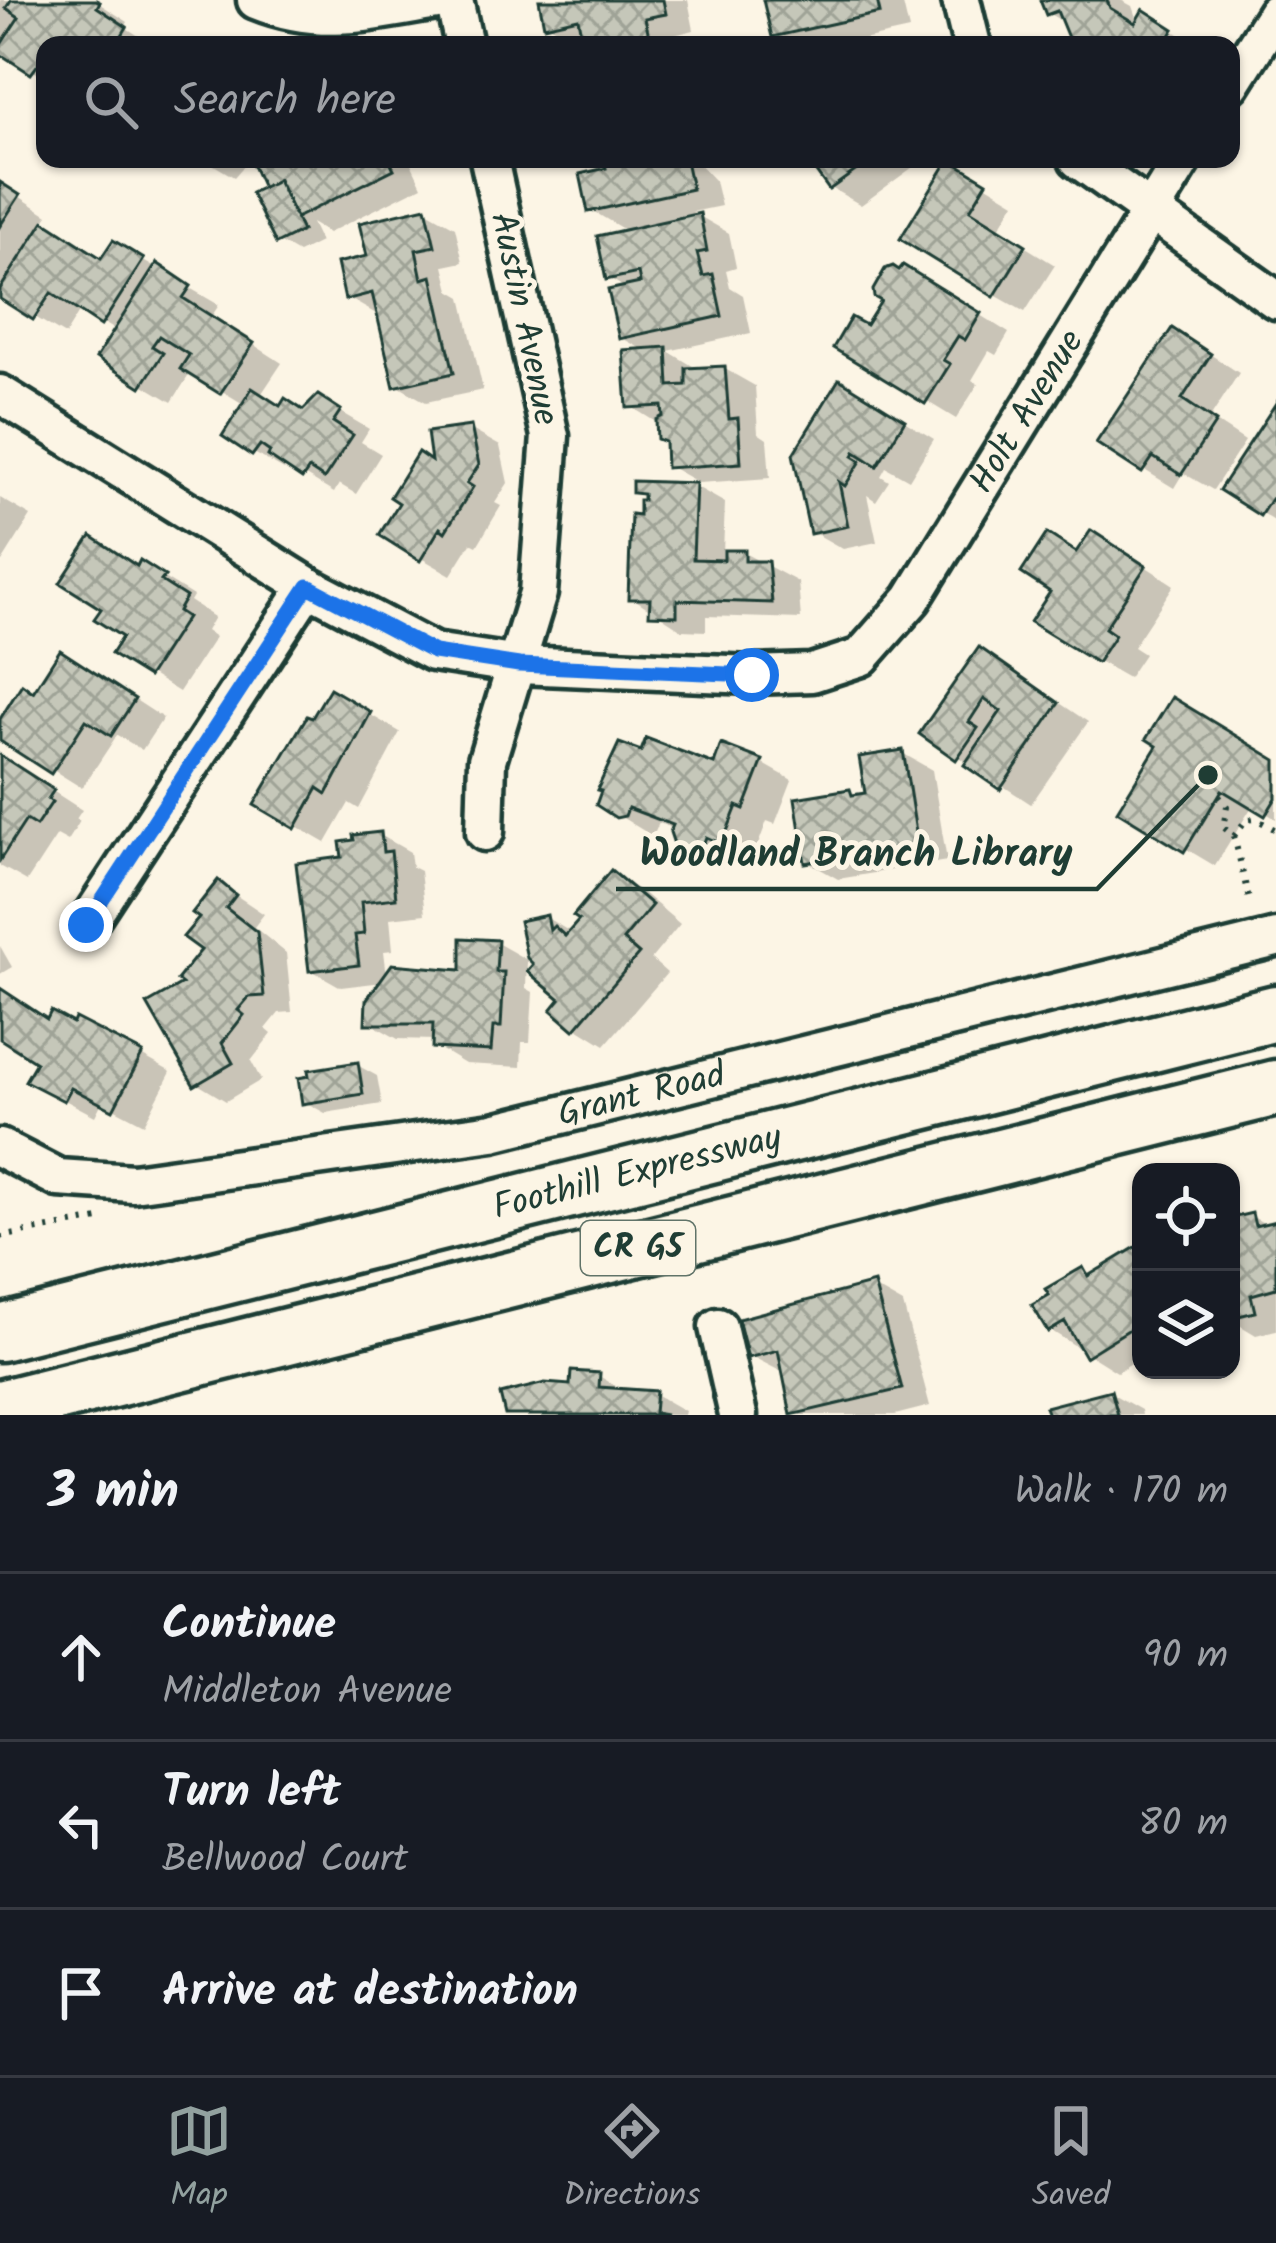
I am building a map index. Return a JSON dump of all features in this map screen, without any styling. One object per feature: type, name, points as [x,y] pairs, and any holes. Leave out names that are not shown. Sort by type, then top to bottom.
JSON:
[{"type":"highway","name":"Foothill Expressway","points":[[12,1323],[1276,1013]]},
{"type":"highway","name":"Foothill Expressway","points":[[0,1408],[1276,1088]]},
{"type":"highway","points":[[100,1415],[149,1371]]},
{"type":"street","points":[[256,0],[302,15],[340,17],[443,0]]},
{"type":"street","points":[[454,0],[462,36]]},
{"type":"street","points":[[961,0],[970,36]]},
{"type":"street","points":[[1240,70],[1276,13]]},
{"type":"street","name":"Austin Avenue","points":[[485,832],[487,760],[538,593],[550,436],[491,168]]},
{"type":"street","points":[[1090,168],[1276,300]]},
{"type":"street","name":"Holt Avenue","points":[[519,665],[752,675],[812,673],[861,657],[912,599],[1177,168]]},
{"type":"street","points":[[0,394],[308,586],[434,652],[519,665]]},
{"type":"street","points":[[86,925],[308,586]]},
{"type":"street","name":"Grant Road","points":[[0,1148],[58,1178],[133,1183],[493,1132],[1276,938]]},
{"type":"street","points":[[718,1327],[738,1415]]},
{"type":"path","points":[[1219,796],[1227,806],[1223,827],[1234,836],[1250,904]]},
{"type":"path","points":[[1234,836],[1246,820],[1256,819],[1276,830]]},
{"type":"path","points":[[0,1237],[110,1217]]},
{"type":"building","points":[[11,0],[96,0],[100,2],[97,7],[127,27],[122,36],[36,36],[36,67],[31,74],[0,54],[0,46],[19,17],[6,8]]},
{"type":"building","points":[[539,0],[663,0],[666,14],[645,18],[649,36],[581,36],[578,18],[544,26]]},
{"type":"building","points":[[763,0],[877,0],[880,13],[772,36]]},
{"type":"building","points":[[1040,0],[1107,0],[1110,8],[1135,23],[1143,9],[1174,29],[1170,36],[1067,36],[1057,11],[1046,15]]},
{"type":"building","points":[[254,168],[394,169],[296,218],[278,180],[263,188]]},
{"type":"building","points":[[606,168],[688,168],[692,189],[588,212],[580,174]]},
{"type":"building","points":[[813,168],[860,168],[829,190]]},
{"type":"building","points":[[943,168],[964,168],[987,182],[970,210],[1026,245],[994,297],[900,239]]},
{"type":"building","points":[[278,180],[302,231],[276,244],[251,193]]},
{"type":"building","points":[[0,182],[20,195],[0,226]]},
{"type":"building","points":[[426,207],[435,246],[416,250],[422,279],[432,276],[454,373],[394,387],[372,293],[345,300],[337,263],[367,256],[359,223]]},
{"type":"building","points":[[700,213],[707,251],[697,253],[703,276],[713,274],[722,316],[619,339],[608,290],[640,283],[638,273],[606,280],[597,236]]},
{"type":"building","points":[[44,221],[101,258],[113,240],[144,259],[101,326],[51,293],[33,320],[0,299],[0,289]]},
{"type":"building","points":[[157,263],[191,286],[183,298],[254,343],[220,394],[180,369],[189,355],[159,336],[152,346],[163,353],[141,387],[96,358]]},
{"type":"building","points":[[903,265],[981,313],[965,340],[958,336],[943,360],[950,364],[925,404],[833,348],[851,317],[866,325],[881,301],[873,290],[885,269],[899,270]]},
{"type":"building","points":[[1172,328],[1211,354],[1182,399],[1216,422],[1181,475],[1153,457],[1142,473],[1096,443]]},
{"type":"building","points":[[667,347],[669,386],[686,385],[686,368],[725,366],[729,419],[738,418],[741,463],[666,468],[665,442],[657,439],[656,420],[663,416],[662,406],[627,408],[623,350]]},
{"type":"building","points":[[839,379],[905,420],[877,466],[855,452],[853,456],[861,461],[845,486],[839,482],[848,526],[810,534],[793,454]]},
{"type":"building","points":[[252,388],[280,406],[285,398],[303,410],[318,395],[341,410],[333,422],[353,435],[324,479],[309,469],[302,479],[260,445],[252,456],[222,436]]},
{"type":"building","points":[[1276,403],[1276,502],[1271,499],[1260,516],[1219,490]]},
{"type":"building","points":[[471,426],[479,465],[467,483],[473,487],[420,561],[379,535],[399,503],[390,497],[418,452],[431,461],[427,432]]},
{"type":"building","points":[[632,481],[696,483],[693,559],[724,560],[724,550],[745,550],[745,561],[768,561],[772,603],[677,600],[677,616],[649,615],[650,599],[628,599],[631,514],[639,515],[639,500],[643,500],[643,494],[632,493]]},
{"type":"building","points":[[1091,530],[1146,566],[1105,628],[1115,635],[1097,663],[1030,622],[1050,592],[1021,573],[1047,533],[1076,552]]},
{"type":"building","points":[[91,536],[137,566],[140,560],[165,576],[161,581],[186,597],[178,611],[187,617],[148,677],[111,654],[122,637],[94,619],[101,609],[60,583]]},
{"type":"building","points":[[979,647],[1059,703],[1000,790],[964,765],[1001,711],[984,699],[969,722],[978,728],[956,760],[919,734]]},
{"type":"building","points":[[60,650],[135,699],[111,736],[86,720],[51,774],[0,741],[0,719],[22,684],[33,692]]},
{"type":"building","points":[[330,688],[371,712],[327,794],[318,788],[295,829],[254,805],[307,716],[312,718]]},
{"type":"building","points":[[1172,697],[1276,760],[1276,798],[1265,816],[1222,790],[1184,852],[1117,811],[1157,746],[1146,739]]},
{"type":"building","points":[[646,738],[714,764],[721,744],[763,760],[744,809],[737,806],[722,844],[706,837],[703,845],[689,852],[675,847],[670,832],[673,825],[628,808],[625,816],[616,818],[596,805],[601,791],[597,790],[619,743],[641,751]]},
{"type":"building","points":[[903,750],[918,845],[805,863],[795,798],[850,789],[852,795],[865,793],[859,757]]},
{"type":"building","points":[[0,755],[54,790],[36,826],[26,820],[0,860]]},
{"type":"building","points":[[381,832],[383,852],[391,851],[396,898],[361,902],[364,934],[355,935],[359,965],[309,971],[296,863],[342,857],[340,842],[354,840],[353,835]]},
{"type":"building","points":[[611,870],[652,905],[623,940],[639,954],[574,1030],[551,1010],[560,999],[527,971],[533,964],[527,958],[519,921],[547,915],[550,930],[554,926],[565,936],[579,920],[573,916]]},
{"type":"building","points":[[218,880],[236,895],[226,908],[257,932],[264,996],[249,997],[238,1010],[244,1015],[222,1043],[233,1063],[194,1086],[147,1004],[182,984],[177,980],[201,950],[183,937],[199,918],[192,913]]},
{"type":"building","points":[[461,938],[498,940],[496,972],[504,972],[501,1027],[493,1027],[491,1051],[432,1048],[433,1024],[365,1024],[366,1000],[392,964],[461,970]]},
{"type":"building","points":[[0,988],[47,1019],[51,1011],[73,1023],[75,1018],[143,1053],[113,1110],[71,1088],[64,1101],[25,1081],[36,1062],[0,1039]]},
{"type":"building","points":[[358,1062],[363,1094],[302,1104],[298,1078],[309,1076],[308,1070]]},
{"type":"building","points":[[1252,1213],[1255,1226],[1276,1221],[1276,1288],[1251,1295],[1255,1312],[1240,1316],[1240,1271],[1240,1216]]},
{"type":"building","points":[[1132,1249],[1132,1328],[1085,1357],[1065,1322],[1048,1332],[1032,1305],[1049,1295],[1045,1289],[1083,1267],[1088,1276]]},
{"type":"building","points":[[874,1283],[902,1389],[791,1415],[778,1350],[748,1358],[738,1319]]},
{"type":"building","points":[[571,1371],[600,1373],[599,1387],[656,1391],[654,1413],[666,1415],[505,1415],[500,1394],[545,1383],[570,1385]]},
{"type":"building","points":[[1111,1390],[1118,1415],[1048,1415],[1045,1407]]},
{"type":"place","name":"Woodland Branch Library","points":[[1208,775]]},
{"type":"route","points":[[86,925],[308,586],[434,652],[519,665],[752,675]]}]
